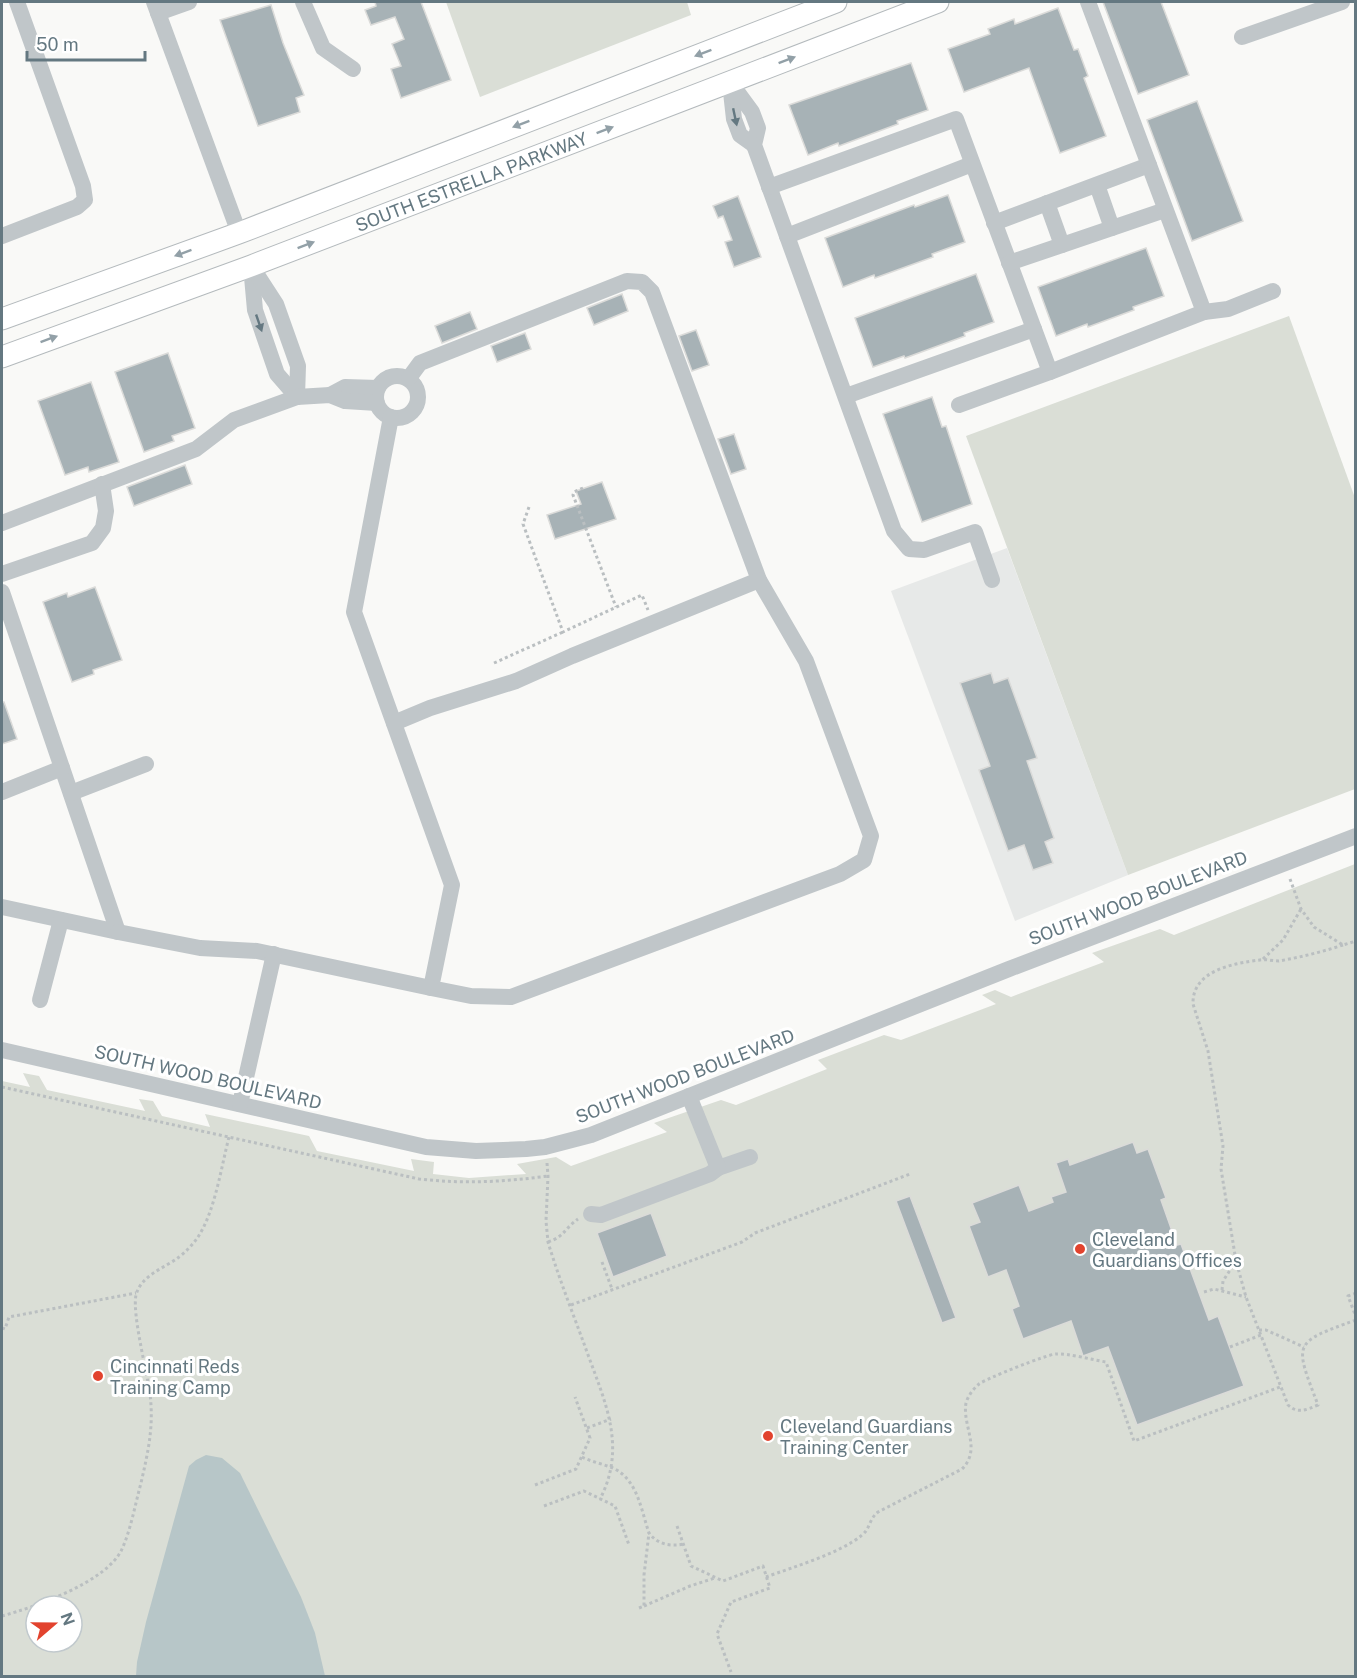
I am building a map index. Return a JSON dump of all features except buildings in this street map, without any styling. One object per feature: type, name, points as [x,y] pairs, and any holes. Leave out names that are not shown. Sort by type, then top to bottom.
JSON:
[{"type":"main road","name":"SOUTH ESTRELLA PARKWAY","points":[[2,319],[238,233],[836,2]]},
{"type":"main road","name":"SOUTH ESTRELLA PARKWAY","points":[[2,357],[251,266],[939,2]]},
{"type":"main road","points":[[238,233],[251,266]]},
{"type":"street","points":[[2,236],[77,207],[85,200],[83,186],[17,2]]},
{"type":"street","points":[[189,2],[156,7],[238,233]]},
{"type":"street","points":[[303,2],[323,48],[353,69]]},
{"type":"street","points":[[1088,2],[1204,312]]},
{"type":"street","points":[[1242,37],[1342,2]]},
{"type":"street","points":[[730,82],[734,119],[740,135],[754,145],[894,531],[909,549],[924,550],[975,532],[992,580]]},
{"type":"street","points":[[769,187],[956,119],[1050,372]]},
{"type":"street","points":[[787,236],[972,164]]},
{"type":"street","points":[[994,223],[1149,165]]},
{"type":"street","points":[[1096,185],[1113,228]]},
{"type":"street","points":[[1047,203],[1062,245]]},
{"type":"street","points":[[1009,263],[1165,210]]},
{"type":"street","points":[[251,266],[276,304],[298,366],[297,397]]},
{"type":"street","points":[[2,907],[200,948],[274,954],[471,996],[511,997],[840,874],[864,860],[871,836],[806,661],[759,580],[652,292],[642,282],[627,281],[420,363],[409,378]]},
{"type":"street","points":[[959,405],[1204,312],[1228,309],[1273,291]]},
{"type":"street","points":[[846,396],[1034,329]]},
{"type":"street","points":[[394,375],[409,378],[417,390],[418,403],[410,414],[404,417],[391,417],[380,409],[377,396],[381,382],[394,375]]},
{"type":"street","points":[[2,522],[196,449],[234,420],[297,397],[330,395],[345,387],[377,396]]},
{"type":"street","points":[[391,417],[354,612],[452,885],[431,988]]},
{"type":"street","points":[[2,574],[92,543],[103,528],[106,512],[102,484]]},
{"type":"street","points":[[394,723],[430,708],[516,681],[759,580]]},
{"type":"street","points":[[2,592],[118,932]]},
{"type":"street","points":[[71,793],[146,764]]},
{"type":"street","points":[[2,792],[62,768]]},
{"type":"street","name":"SOUTH WOOD BOULEVARD","points":[[2,1050],[426,1147],[476,1151],[545,1147],[591,1136],[1009,969],[1356,836]]},
{"type":"street","points":[[40,1000],[61,920]]},
{"type":"street","points":[[240,1104],[274,954]]},
{"type":"street","points":[[689,1096],[718,1168]]},
{"type":"street","points":[[591,1215],[601,1215],[750,1157]]},
{"type":"path","points":[[583,488],[574,492],[573,495],[616,607]]},
{"type":"path","points":[[529,507],[523,524],[563,632]]},
{"type":"path","points":[[494,663],[642,595],[653,623]]},
{"type":"path","points":[[1283,863],[1300,909],[1314,927],[1343,945]]},
{"type":"path","points":[[1263,959],[1283,940],[1300,909]]},
{"type":"path","points":[[1356,941],[1301,957],[1275,961],[1263,959],[1226,966],[1214,971],[1203,980],[1193,997],[1208,1050],[1223,1146],[1221,1169],[1236,1261],[1246,1297],[1280,1387],[1288,1405],[1295,1411],[1318,1405],[1304,1368],[1302,1354],[1307,1341],[1317,1334],[1356,1319],[1348,1296],[1356,1293]]},
{"type":"path","points":[[2,1087],[419,1179],[451,1183],[490,1183],[548,1176]]},
{"type":"path","points":[[2,1616],[39,1605],[83,1584],[100,1574],[113,1562],[121,1549],[134,1509],[152,1421],[136,1312],[136,1293],[152,1275],[189,1249],[198,1236],[211,1206],[229,1137]]},
{"type":"path","points":[[545,1147],[548,1176],[545,1210],[549,1242],[611,1419],[612,1468],[609,1483],[600,1499]]},
{"type":"path","points":[[570,1305],[742,1242],[755,1233],[910,1174]]},
{"type":"path","points":[[549,1242],[559,1238],[571,1224],[591,1215]]},
{"type":"path","points":[[1222,1290],[1223,1281],[1236,1261]]},
{"type":"path","points":[[602,1262],[612,1289]]},
{"type":"path","points":[[1204,1292],[1214,1289],[1246,1297]]},
{"type":"path","points":[[2,1328],[5,1329],[9,1317],[136,1293]]},
{"type":"path","points":[[1259,1330],[1266,1330],[1304,1347]]},
{"type":"path","points":[[1230,1347],[1261,1335]]},
{"type":"path","points":[[766,1577],[828,1554],[861,1537],[866,1532],[873,1516],[878,1512],[962,1469],[972,1449],[966,1411],[966,1401],[971,1392],[987,1379],[1055,1353],[1106,1362],[1134,1441],[1280,1387]]},
{"type":"path","points":[[535,1485],[576,1469],[582,1457],[590,1438],[575,1397]]},
{"type":"path","points":[[586,1429],[611,1419]]},
{"type":"path","points":[[582,1457],[625,1475],[633,1487],[649,1533],[644,1575],[644,1606]]},
{"type":"path","points":[[544,1506],[584,1491],[615,1506],[629,1545]]},
{"type":"path","points":[[677,1526],[692,1566],[723,1581],[763,1566],[770,1588],[731,1602],[717,1634],[731,1672]]},
{"type":"path","points":[[649,1533],[661,1543],[684,1544]]},
{"type":"path","points":[[639,1608],[690,1586],[717,1578]]},
{"type":"shaded area","points":[[446,2],[687,2],[691,15],[480,97]]},
{"type":"shaded area","points":[[1289,316],[1355,498],[1355,789],[1128,875],[966,436]]},
{"type":"shaded area","points":[[1007,548],[1128,875],[1015,921],[891,591]]},
{"type":"shaded area","name":"Cleveland Guardians Training Center","points":[[1355,864],[1355,1676],[2,1676],[2,1081],[30,1087],[23,1073],[39,1076],[47,1090],[145,1111],[139,1099],[153,1101],[162,1116],[210,1127],[205,1114],[309,1136],[317,1151],[414,1171],[411,1159],[434,1162],[433,1174],[469,1178],[526,1174],[517,1164],[556,1157],[571,1166],[667,1132],[654,1123],[721,1100],[736,1105],[827,1069],[818,1060],[884,1035],[901,1040],[996,1004],[982,995],[995,990],[1011,997],[1104,962],[1092,953],[1160,929],[1174,935]]},
{"type":"shaded area","points":[[206,1455],[222,1458],[240,1473],[301,1597],[315,1633],[325,1676],[136,1676],[146,1622],[189,1466]]},
{"type":"place","name":"Cleveland Guardians Offices","points":[[1080,1249]]},
{"type":"place","name":"Cincinnati Reds Training Camp","points":[[98,1376]]},
{"type":"place","name":"Cleveland Guardians Training Center","points":[[768,1436]]}]
